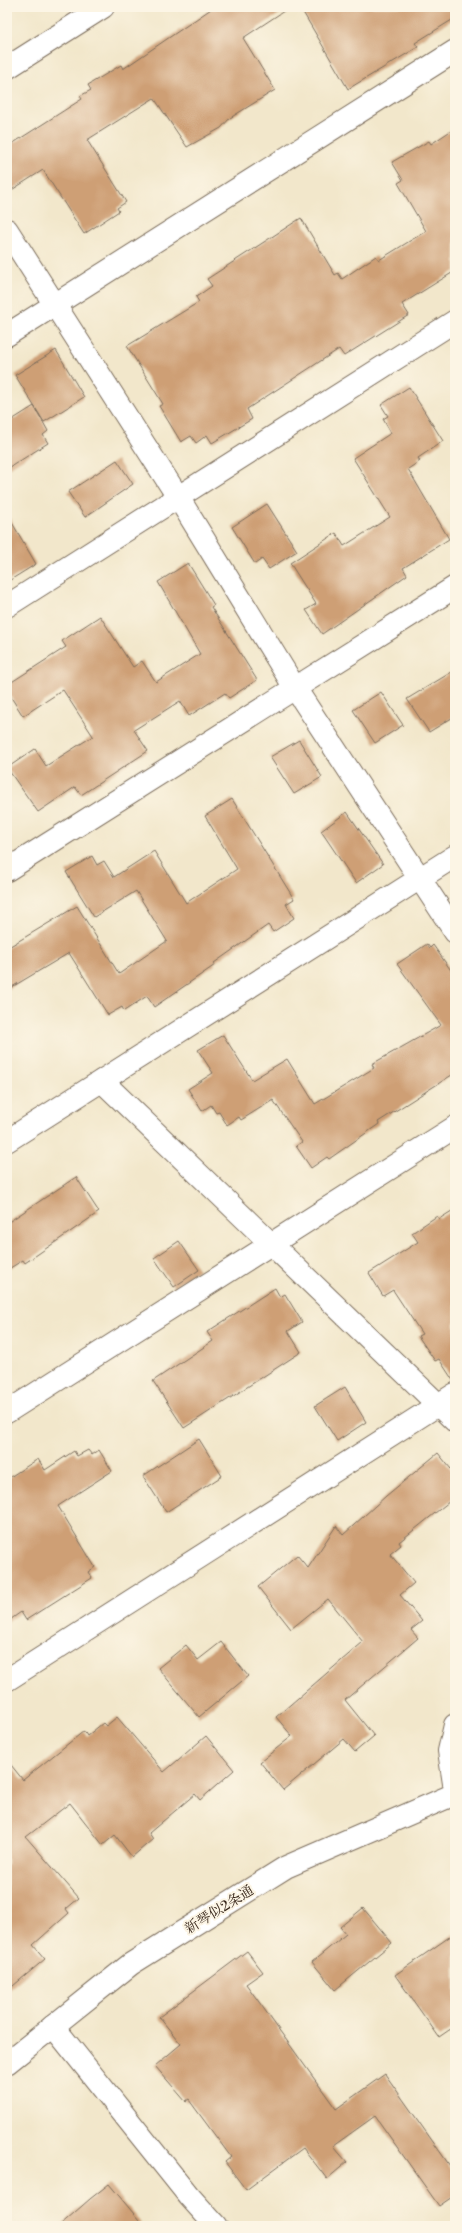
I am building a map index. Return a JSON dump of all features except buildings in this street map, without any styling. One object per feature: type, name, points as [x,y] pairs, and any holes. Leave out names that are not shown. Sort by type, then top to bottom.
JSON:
[{"type":"street","points":[[7,68],[103,7]]},
{"type":"street","points":[[7,335],[455,51]]},
{"type":"street","points":[[7,230],[178,497],[295,688],[455,932]]},
{"type":"street","points":[[7,606],[455,321]]},
{"type":"street","points":[[7,870],[455,587]]},
{"type":"street","points":[[7,1141],[102,1082],[455,856]]},
{"type":"street","points":[[102,1082],[271,1244],[446,1400],[455,1421]]},
{"type":"street","points":[[7,1412],[455,1127]]},
{"type":"street","points":[[7,1680],[446,1400]]},
{"type":"street","points":[[455,1725],[449,1751],[455,1790]]},
{"type":"street","name":"新琴似2条通","points":[[7,2063],[131,1964],[286,1867],[455,1794]]},
{"type":"street","points":[[53,2026],[189,2196],[216,2226]]}]
